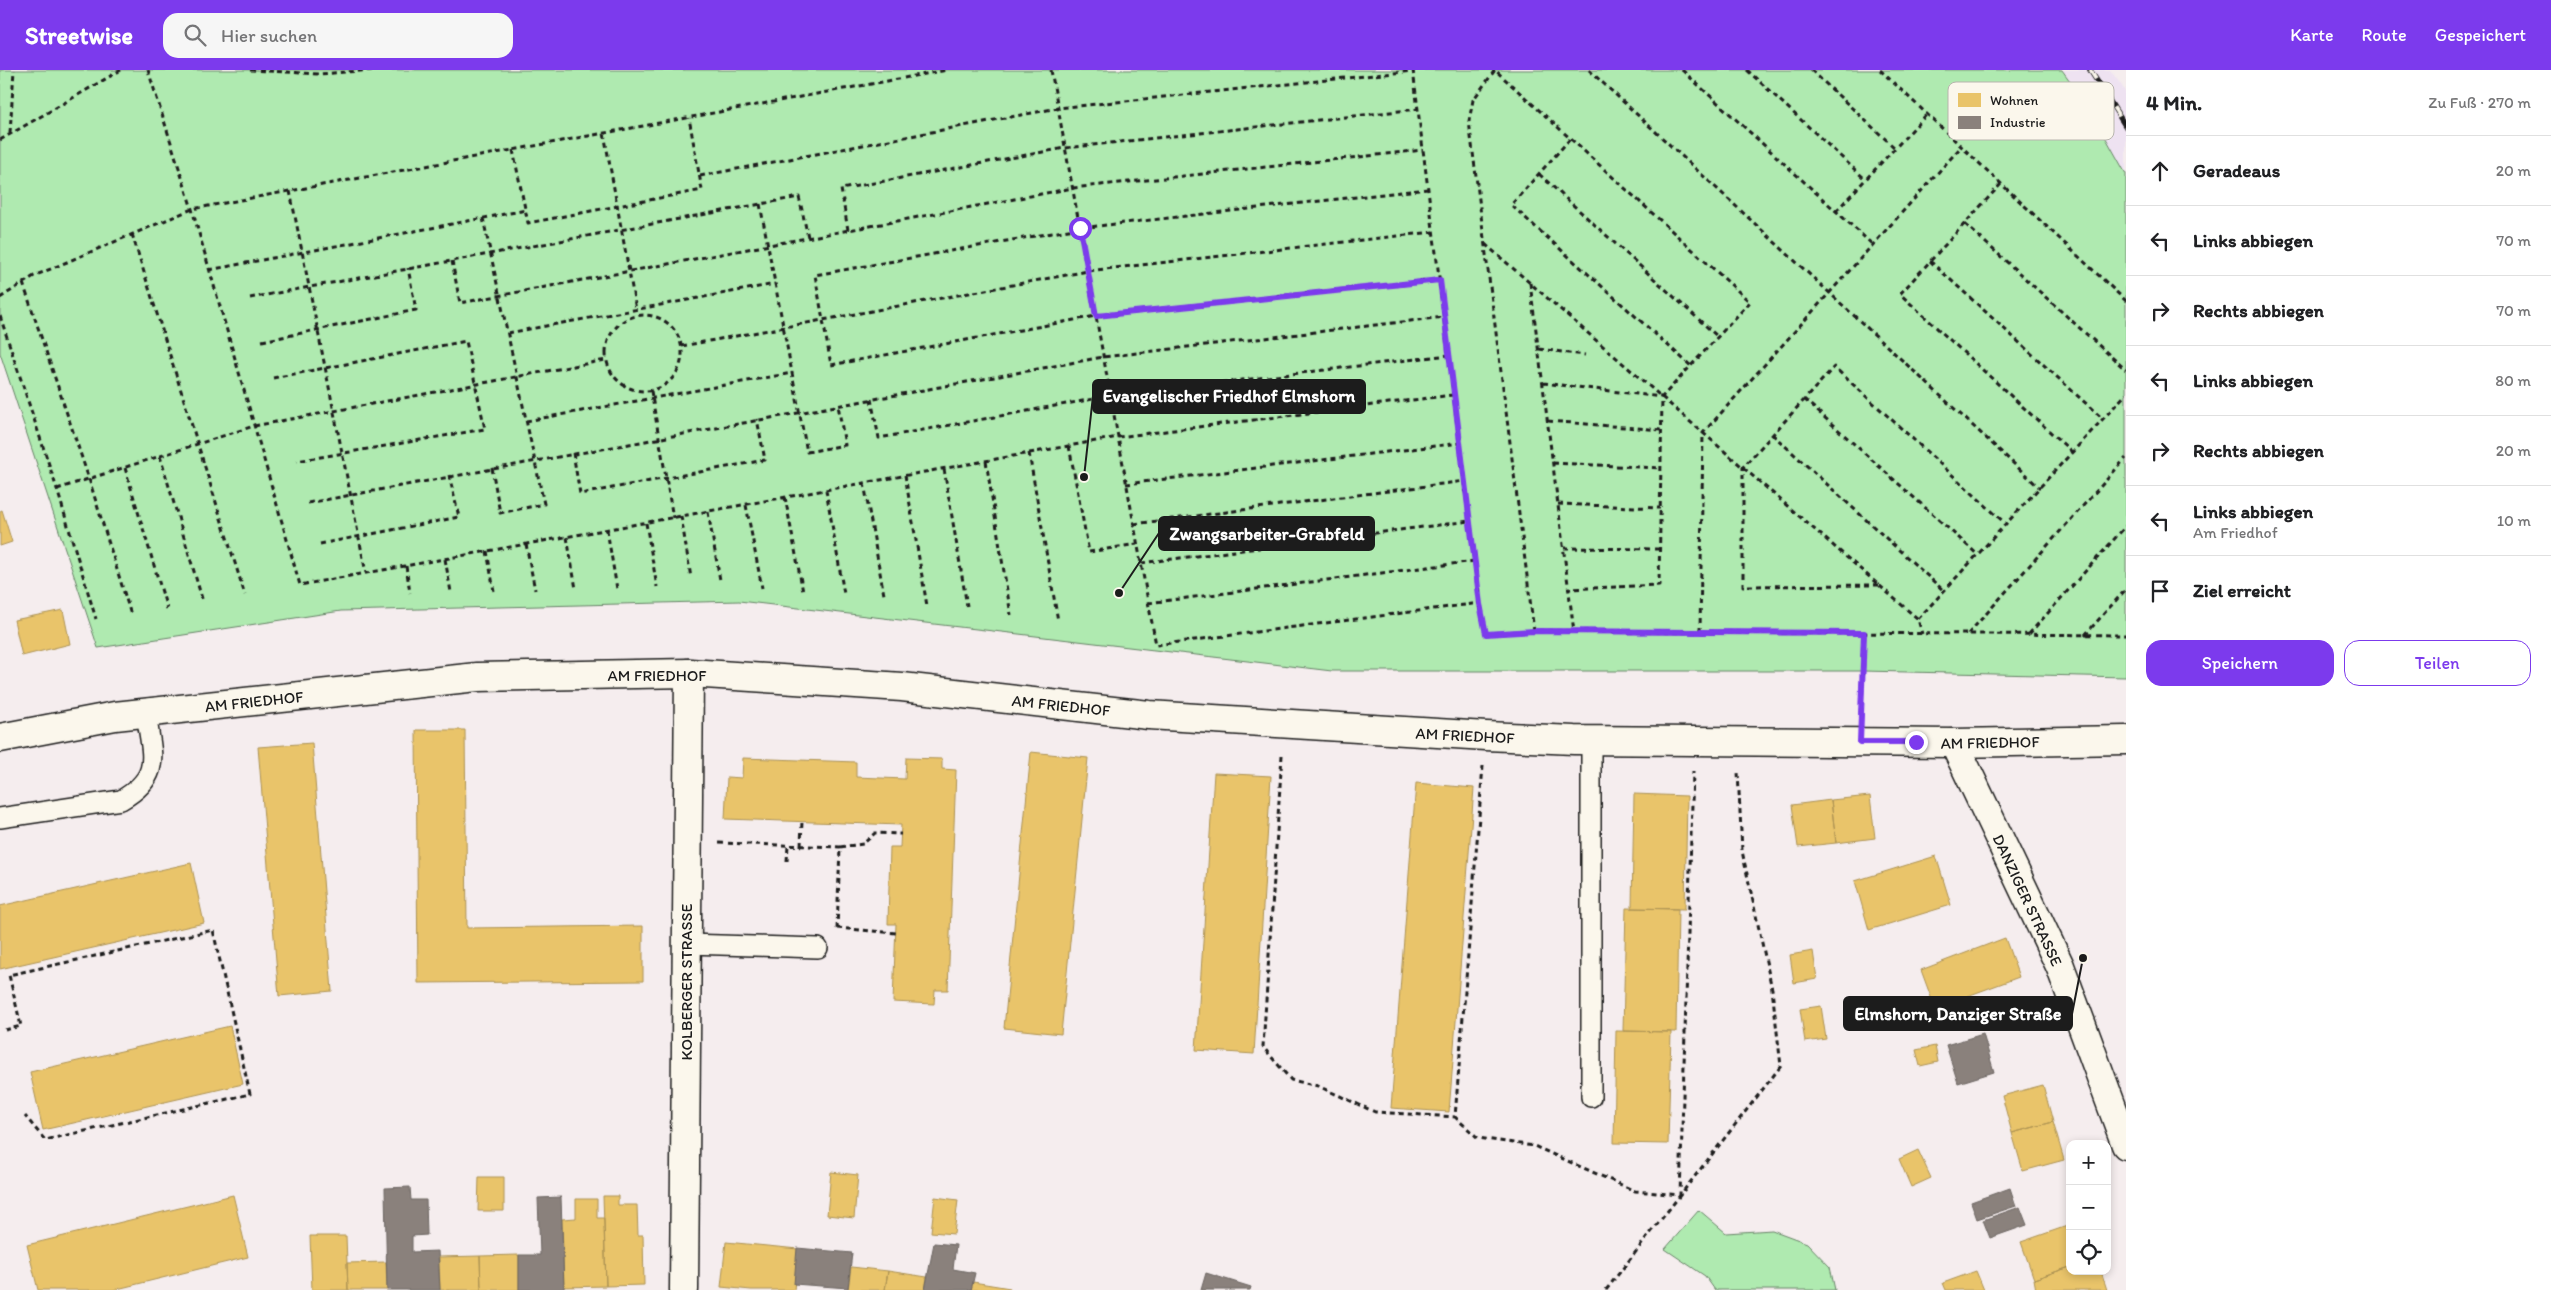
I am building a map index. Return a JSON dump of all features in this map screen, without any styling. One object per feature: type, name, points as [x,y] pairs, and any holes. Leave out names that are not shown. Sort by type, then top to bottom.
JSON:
[{"type":"street","name":"AM FRIEDHOF","points":[[0,738],[146,712],[477,677],[689,674],[902,687],[1149,715],[1284,725],[1591,740],[1954,743],[2126,740]]},
{"type":"street","name":"KOLBERGER STRASSE","points":[[684,1290],[689,674]]},
{"type":"street","name":"DANZIGER STRASSE","points":[[1954,743],[2060,966],[2126,1145]]},
{"type":"lane","points":[[0,818],[120,800],[135,792],[150,775],[151,761],[146,712]]},
{"type":"lane","points":[[1591,740],[1591,1097]]},
{"type":"lane","points":[[687,944],[818,948]]},
{"type":"path","points":[[10,134],[14,70]]},
{"type":"path","points":[[0,140],[121,70]]},
{"type":"path","points":[[148,70],[192,209],[300,585],[1118,437],[1454,395]]},
{"type":"path","points":[[250,70],[319,74],[374,70]]},
{"type":"path","points":[[0,298],[34,276],[192,209],[947,70]]},
{"type":"path","points":[[1051,70],[1156,645],[1480,604]]},
{"type":"path","points":[[700,176],[1058,108],[1413,70],[1474,561],[1486,634],[1534,631],[2126,635]]},
{"type":"path","points":[[1534,631],[1469,120],[1474,100],[1484,82],[1494,70],[1750,302],[1662,397],[1659,585],[1569,589]]},
{"type":"path","points":[[1589,70],[2040,488]]},
{"type":"path","points":[[1682,70],[1873,245]]},
{"type":"path","points":[[1747,70],[1865,180]]},
{"type":"path","points":[[1811,70],[1895,148]]},
{"type":"path","points":[[1880,70],[1948,134]]},
{"type":"path","points":[[848,230],[841,189],[1065,148],[1418,109]]},
{"type":"path","points":[[1836,211],[1927,114]]},
{"type":"path","points":[[513,150],[528,223],[618,207],[702,190],[689,118]]},
{"type":"path","points":[[604,133],[637,315]]},
{"type":"path","points":[[1570,139],[1511,205],[1691,366]]},
{"type":"path","points":[[1955,140],[2126,301]]},
{"type":"path","points":[[1700,632],[1703,433],[1962,147]]},
{"type":"path","points":[[452,261],[460,303],[1072,188],[1423,150]]},
{"type":"path","points":[[1539,174],[1718,337]]},
{"type":"path","points":[[2000,184],[1900,294],[2072,452]]},
{"type":"path","points":[[1428,190],[1080,228],[815,275],[831,365],[1096,316],[1440,280]]},
{"type":"path","points":[[290,191],[366,573]]},
{"type":"path","points":[[250,298],[799,197],[808,237]]},
{"type":"path","points":[[760,204],[807,452],[845,445],[838,405]]},
{"type":"path","points":[[210,270],[526,210]]},
{"type":"path","points":[[484,218],[544,504],[500,513],[492,468]]},
{"type":"path","points":[[1965,224],[2126,370]]},
{"type":"path","points":[[682,346],[1088,271],[1434,232]]},
{"type":"path","points":[[132,234],[245,595]]},
{"type":"path","points":[[1485,244],[1879,585],[1918,620],[1922,634]]},
{"type":"path","points":[[1930,261],[2103,419]]},
{"type":"path","points":[[262,341],[416,310],[408,268]]},
{"type":"path","points":[[1530,282],[1574,632]]},
{"type":"path","points":[[23,283],[89,479],[130,615]]},
{"type":"path","points":[[508,333],[775,284]]},
{"type":"path","points":[[637,315],[652,315],[666,321],[676,332],[682,346],[682,361],[675,375],[665,386],[650,391],[635,390],[622,384],[611,374],[606,360],[606,345],[612,331],[623,320],[637,315]]},
{"type":"path","points":[[0,316],[57,489],[96,619]]},
{"type":"path","points":[[308,503],[449,475],[1104,357],[1444,317]]},
{"type":"path","points":[[273,378],[466,341],[485,429],[296,461]]},
{"type":"path","points":[[1538,349],[1585,355]]},
{"type":"path","points":[[871,399],[879,438],[1110,396],[1449,355]]},
{"type":"path","points":[[57,489],[254,426],[606,360]]},
{"type":"path","points":[[1879,585],[1744,586],[1742,467],[1834,367],[2006,524]]},
{"type":"path","points":[[526,421],[652,400],[792,373]]},
{"type":"path","points":[[1543,384],[1662,397]]},
{"type":"path","points":[[650,391],[673,518]]},
{"type":"path","points":[[1918,620],[2126,394]]},
{"type":"path","points":[[1804,399],[1978,555]]},
{"type":"path","points":[[573,453],[580,494],[765,460],[757,419]]},
{"type":"path","points":[[1548,422],[1662,430]]},
{"type":"path","points":[[1772,434],[1944,591]]},
{"type":"path","points":[[1126,484],[1460,443]]},
{"type":"path","points":[[1069,446],[1089,552],[1137,544]]},
{"type":"path","points":[[1029,453],[1058,621]]},
{"type":"path","points":[[160,456],[203,602]]},
{"type":"path","points":[[1968,634],[2126,458]]},
{"type":"path","points":[[986,461],[1011,615]]},
{"type":"path","points":[[1553,463],[1661,468]]},
{"type":"path","points":[[124,468],[167,609]]},
{"type":"path","points":[[944,469],[967,606]]},
{"type":"path","points":[[320,544],[459,518],[449,475]]},
{"type":"path","points":[[905,475],[927,606]]},
{"type":"path","points":[[1134,524],[1464,481]]},
{"type":"path","points":[[864,483],[884,595]]},
{"type":"path","points":[[826,490],[844,594]]},
{"type":"path","points":[[785,497],[804,592]]},
{"type":"path","points":[[1558,504],[1660,508]]},
{"type":"path","points":[[746,505],[762,588]]},
{"type":"path","points":[[708,511],[720,580]]},
{"type":"path","points":[[681,516],[691,578]]},
{"type":"path","points":[[1141,563],[1470,522]]},
{"type":"path","points":[[646,523],[657,587]]},
{"type":"path","points":[[2029,634],[2126,526]]},
{"type":"path","points":[[607,530],[617,589]]},
{"type":"path","points":[[567,537],[576,588]]},
{"type":"path","points":[[526,544],[535,590]]},
{"type":"path","points":[[1564,548],[1660,549]]},
{"type":"path","points":[[487,551],[494,591]]},
{"type":"path","points":[[444,559],[451,592]]},
{"type":"path","points":[[1148,603],[1474,561]]},
{"type":"path","points":[[406,566],[410,593]]},
{"type":"path","points":[[2085,635],[2126,589]]},
{"type":"path","points":[[1860,742],[1864,633]]},
{"type":"path","points":[[1284,725],[1263,1047],[1292,1080],[1318,1086],[1375,1112],[1455,1117]]},
{"type":"path","points":[[1606,1290],[1781,1066],[1772,989],[1742,850],[1736,741]]},
{"type":"path","points":[[801,846],[802,822]]},
{"type":"path","points":[[688,843],[840,847],[863,844],[875,833],[901,834]]},
{"type":"path","points":[[787,861],[788,845]]},
{"type":"path","points":[[818,948],[837,935],[840,847]]},
{"type":"path","points":[[837,928],[896,933]]},
{"type":"path","points":[[5,1030],[21,1026],[9,975],[213,930],[250,1094],[45,1140],[25,1116]]},
{"type":"shaded area","points":[[2062,70],[2110,70],[2122,86],[2126,94],[2126,174],[2107,140],[2114,140],[2114,82],[2071,82]]},
{"type":"green space","points":[[0,70],[2062,70],[2071,82],[1948,82],[1948,140],[2107,140],[2126,174],[2126,677],[1863,671],[1332,671],[739,601],[341,611],[98,648],[0,353]]},
{"type":"green space","points":[[1699,1210],[1726,1233],[1772,1230],[1807,1243],[1830,1267],[1835,1290],[1715,1290],[1705,1276],[1665,1249]]},
{"type":"building: Wohnen","points":[[2,510],[12,542],[0,546],[0,511]]},
{"type":"building: Wohnen","points":[[63,610],[70,644],[22,656],[14,620]]},
{"type":"building: Wohnen","points":[[416,730],[465,730],[467,928],[643,926],[643,981],[418,983]]},
{"type":"building: Wohnen","points":[[312,743],[332,991],[279,996],[258,747]]},
{"type":"building: Wohnen","points":[[1031,752],[1088,758],[1061,1034],[1004,1028]]},
{"type":"building: Wohnen","points":[[743,758],[856,762],[856,777],[905,779],[906,758],[942,759],[942,769],[956,770],[948,990],[935,990],[934,1004],[893,1002],[896,924],[888,924],[890,847],[900,847],[901,825],[725,819],[727,777],[742,778]]},
{"type":"building: Wohnen","points":[[1214,773],[1271,776],[1254,1054],[1196,1050]]},
{"type":"building: Wohnen","points":[[1416,783],[1474,788],[1449,1112],[1391,1108]]},
{"type":"building: Wohnen","points":[[1634,794],[1687,796],[1685,909],[1632,908]]},
{"type":"building: Wohnen","points":[[1870,796],[1875,838],[1836,843],[1831,800]]},
{"type":"building: Wohnen","points":[[1831,800],[1836,843],[1798,847],[1792,805]]},
{"type":"building: Wohnen","points":[[1936,856],[1951,905],[1869,930],[1855,881]]},
{"type":"building: Wohnen","points":[[191,863],[204,923],[0,969],[0,906]]},
{"type":"building: Wohnen","points":[[1626,908],[1678,909],[1676,1032],[1623,1031]]},
{"type":"building: Wohnen","points":[[2005,938],[2019,977],[1935,1008],[1921,970]]},
{"type":"building: Wohnen","points":[[1813,951],[1817,979],[1794,983],[1790,955]]},
{"type":"building: Wohnen","points":[[1821,1006],[1826,1039],[1805,1042],[1800,1009]]},
{"type":"building: Wohnen","points":[[230,1026],[243,1084],[43,1130],[30,1072]]},
{"type":"building: Wohnen","points":[[1616,1031],[1671,1032],[1668,1144],[1614,1143]]},
{"type":"building: Wohnen","points":[[1935,1046],[1938,1062],[1920,1066],[1916,1050]]},
{"type":"building: Wohnen","points":[[2043,1085],[2053,1122],[2012,1133],[2002,1096]]},
{"type":"building: Wohnen","points":[[2053,1122],[2064,1160],[2023,1171],[2012,1133]]},
{"type":"building: Wohnen","points":[[1918,1150],[1931,1178],[1911,1187],[1899,1159]]},
{"type":"building: Wohnen","points":[[831,1172],[858,1175],[854,1218],[827,1215]]},
{"type":"building: Wohnen","points":[[479,1177],[504,1177],[504,1211],[478,1211]]},
{"type":"building: Wohnen","points":[[233,1195],[248,1257],[113,1290],[38,1290],[27,1245]]},
{"type":"building: Wohnen","points":[[603,1196],[618,1196],[618,1205],[637,1205],[638,1235],[643,1235],[644,1285],[606,1286]]},
{"type":"building: Wohnen","points":[[935,1197],[958,1200],[954,1234],[931,1232]]},
{"type":"building: Wohnen","points":[[576,1199],[597,1199],[597,1218],[604,1218],[606,1286],[564,1287],[562,1219],[576,1218]]},
{"type":"building: Wohnen","points":[[2066,1226],[2066,1268],[2034,1279],[2021,1242]]},
{"type":"building: Wohnen","points":[[310,1236],[346,1236],[348,1290],[312,1290]]},
{"type":"building: Wohnen","points":[[726,1242],[798,1249],[794,1290],[751,1290],[721,1287]]},
{"type":"building: Wohnen","points":[[519,1255],[519,1290],[481,1290],[480,1256]]},
{"type":"building: Wohnen","points":[[480,1256],[481,1290],[440,1290],[439,1257]]},
{"type":"building: Wohnen","points":[[386,1262],[387,1290],[348,1290],[347,1263]]},
{"type":"building: Wohnen","points":[[851,1267],[888,1271],[885,1290],[848,1290]]},
{"type":"building: Wohnen","points":[[2066,1268],[2066,1275],[2102,1275],[2107,1290],[2036,1290],[2034,1279]]},
{"type":"building: Wohnen","points":[[888,1271],[927,1277],[925,1290],[885,1290]]},
{"type":"building: Wohnen","points":[[1976,1271],[1984,1290],[1946,1290],[1943,1283]]},
{"type":"building: Wohnen","points":[[973,1282],[1010,1288],[1010,1290],[971,1290]]},
{"type":"building: Industrie","points":[[1983,1034],[1994,1072],[1958,1083],[1946,1045]]},
{"type":"building: Industrie","points":[[410,1187],[411,1200],[426,1200],[427,1235],[412,1236],[412,1252],[438,1251],[440,1290],[387,1290],[385,1188]]},
{"type":"building: Industrie","points":[[2010,1188],[2016,1206],[1977,1219],[1971,1202]]},
{"type":"building: Industrie","points":[[561,1197],[564,1290],[519,1290],[519,1255],[540,1255],[538,1198]]},
{"type":"building: Industrie","points":[[2020,1207],[2027,1225],[1990,1238],[1983,1220]]},
{"type":"building: Industrie","points":[[934,1243],[956,1245],[953,1269],[975,1273],[971,1290],[925,1290]]},
{"type":"building: Industrie","points":[[797,1248],[852,1253],[848,1288],[794,1284]]},
{"type":"building: Industrie","points":[[1206,1273],[1251,1287],[1250,1290],[1201,1290]]},
{"type":"railway","points":[[2090,70],[2098,82]]},
{"type":"railway","points":[[2114,108],[2126,127]]},
{"type":"place","name":"Evangelischer Friedhof Elmshorn","points":[[1084,477]]},
{"type":"place","name":"Zwangsarbeiter-Grabfeld","points":[[1119,593]]},
{"type":"place","name":"Elmshorn, Danziger Straße","points":[[2083,958]]},
{"type":"route","points":[[1080,228],[1096,316],[1440,280],[1480,604],[1486,634],[1534,631],[1864,633],[1860,742],[1916,742]]}]
